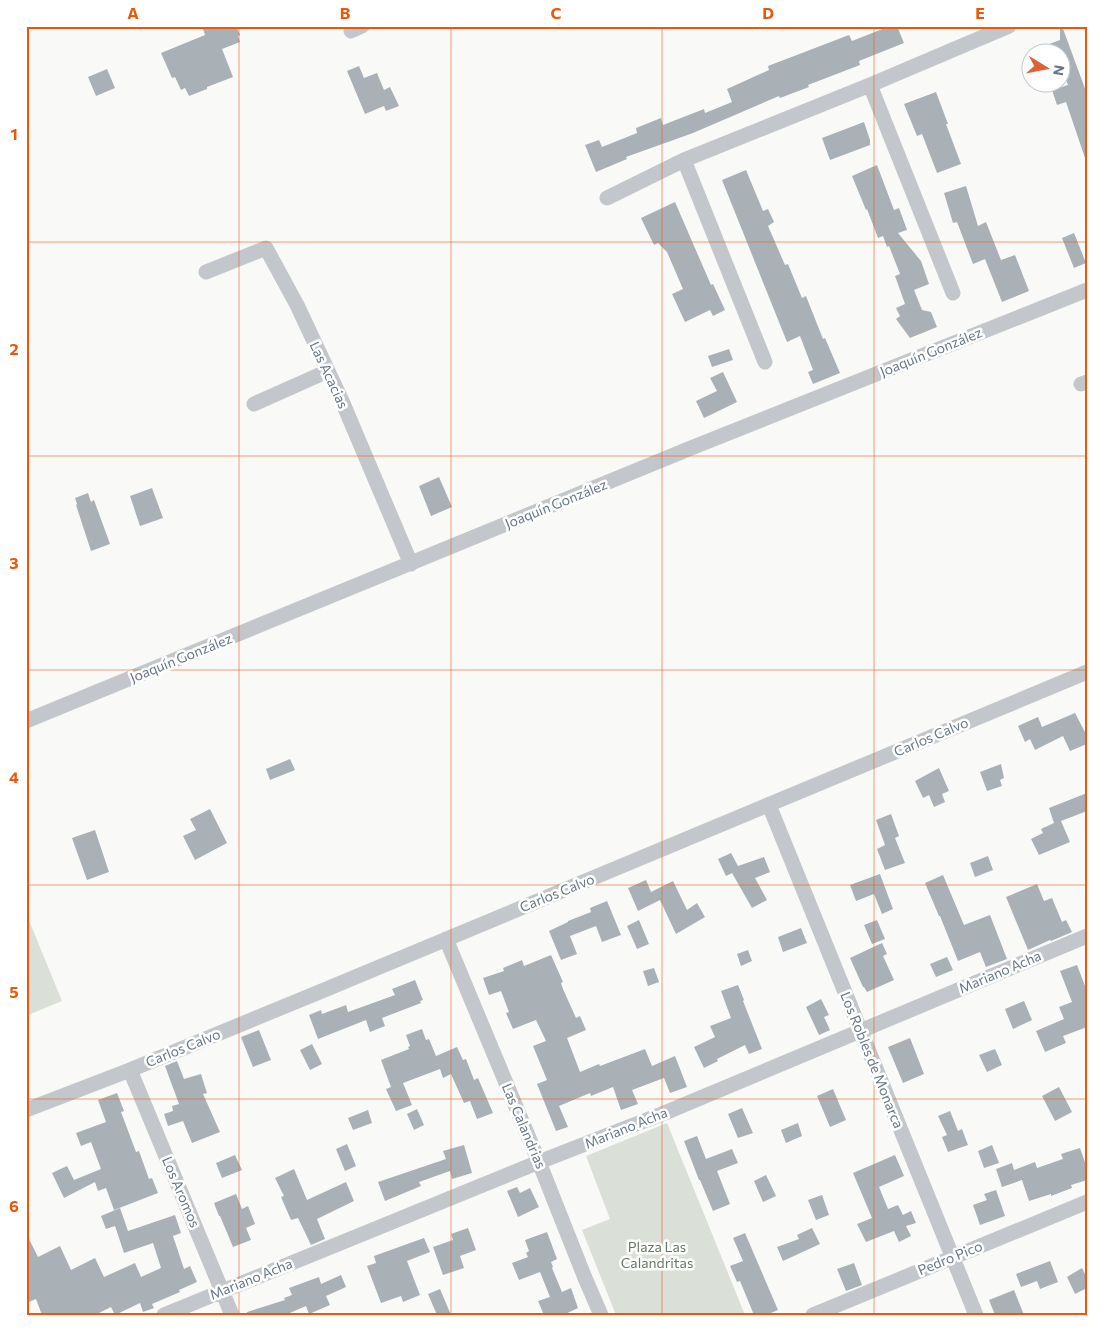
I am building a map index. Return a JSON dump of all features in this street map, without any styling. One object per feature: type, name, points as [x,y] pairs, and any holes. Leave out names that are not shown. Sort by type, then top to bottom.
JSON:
[{"type":"street","points":[[607,198],[684,160],[870,85],[1009,26]]},
{"type":"street","points":[[870,85],[953,293]]},
{"type":"street","points":[[684,160],[765,362]]},
{"type":"street","name":"Las Acacias","points":[[206,272],[266,248],[328,370],[411,564]]},
{"type":"street","name":"Joaquín González","points":[[26,722],[691,448],[1087,290]]},
{"type":"street","points":[[254,404],[328,370]]},
{"type":"street","name":"Carlos Calvo","points":[[26,1110],[130,1070],[769,805],[1085,678]]},
{"type":"street","name":"Los Robles de Monarca","points":[[769,805],[976,1315]]},
{"type":"street","name":"Mariano Acha","points":[[164,1315],[539,1162],[662,1114],[1087,936]]},
{"type":"street","name":"Las Calandrias","points":[[446,939],[601,1315]]},
{"type":"street","name":"Los Aromos","points":[[130,1070],[232,1315]]},
{"type":"street","name":"Pedro Pico","points":[[813,1315],[1087,1202]]},
{"type":"green space","points":[[26,913],[62,1001],[26,1016]]},
{"type":"green space","name":"Plaza Las Calandritas","points":[[667,1123],[745,1315],[616,1315],[582,1230],[610,1219],[586,1156]]},
{"type":"building","points":[[202,26],[236,26],[240,35],[238,36],[240,42],[222,49],[233,77],[189,96],[185,88],[181,90],[175,77],[172,78],[161,53],[205,35]]},
{"type":"building","points":[[890,26],[897,26],[904,43],[859,61],[860,65],[808,85],[809,87],[780,98],[779,96],[693,133],[626,157],[627,159],[596,172],[585,145],[599,140],[602,147],[637,133],[636,128],[661,118],[663,125],[704,109],[705,113],[732,102],[727,89],[769,70],[768,66],[849,35],[852,41]]},
{"type":"building","points":[[1060,26],[1062,26],[1068,42],[1055,42],[1060,40]]},
{"type":"building","points":[[1070,48],[1087,94],[1087,158],[1085,158],[1066,102],[1057,105],[1053,92],[1070,92]]},
{"type":"building","points":[[359,66],[364,78],[377,73],[384,90],[390,87],[399,106],[386,111],[384,106],[365,114],[347,71]]},
{"type":"building","points":[[107,69],[115,88],[96,96],[88,77]]},
{"type":"building","points":[[936,92],[961,164],[937,173],[922,134],[917,136],[904,104]]},
{"type":"building","points":[[864,122],[870,145],[830,160],[822,138]]},
{"type":"building","points":[[877,165],[894,210],[899,208],[907,230],[898,233],[921,261],[929,284],[914,290],[922,310],[931,312],[937,327],[910,338],[896,319],[900,316],[896,308],[905,304],[895,276],[900,274],[883,236],[878,238],[852,176]]},
{"type":"building","points":[[746,170],[763,211],[768,209],[774,222],[768,226],[785,265],[788,264],[802,298],[806,296],[823,339],[825,338],[840,373],[813,384],[808,372],[813,370],[800,336],[787,342],[722,180]]},
{"type":"building","points":[[966,186],[978,226],[986,222],[1001,260],[1015,255],[1029,291],[1002,302],[985,259],[973,264],[957,222],[953,223],[944,193]]},
{"type":"building","points":[[675,202],[711,285],[713,284],[725,310],[713,316],[710,310],[685,322],[672,294],[683,289],[667,252],[658,243],[654,245],[641,218]]},
{"type":"building","points":[[1074,233],[1086,263],[1074,268],[1062,238]]},
{"type":"building","points":[[729,349],[733,360],[712,367],[708,356]]},
{"type":"building","points":[[723,372],[737,402],[704,418],[696,401],[717,391],[710,378]]},
{"type":"building","points":[[439,477],[452,507],[431,516],[419,486]]},
{"type":"building","points":[[152,488],[163,518],[140,526],[130,496]]},
{"type":"building","points":[[88,493],[91,502],[94,500],[110,544],[91,551],[75,498]]},
{"type":"building","points":[[1075,713],[1087,736],[1087,744],[1070,751],[1063,736],[1035,750],[1030,739],[1025,742],[1018,726],[1038,717],[1042,727]]},
{"type":"building","points":[[290,759],[295,770],[270,780],[266,769]]},
{"type":"building","points":[[1001,764],[1004,778],[1000,780],[1002,786],[987,791],[980,772]]},
{"type":"building","points":[[939,768],[949,791],[942,794],[945,802],[934,807],[929,795],[923,798],[915,781]]},
{"type":"building","points":[[1087,793],[1087,811],[1061,821],[1070,842],[1039,855],[1031,839],[1043,833],[1041,829],[1054,823],[1049,808]]},
{"type":"building","points":[[210,809],[227,843],[195,860],[183,836],[196,830],[190,819]]},
{"type":"building","points":[[891,814],[899,836],[895,838],[905,863],[885,870],[877,849],[885,845],[876,820]]},
{"type":"building","points":[[95,830],[109,872],[87,880],[72,838]]},
{"type":"building","points":[[731,853],[738,866],[764,857],[770,872],[755,878],[767,900],[752,908],[732,873],[726,876],[718,859]]},
{"type":"building","points":[[988,856],[993,870],[975,877],[970,863]]},
{"type":"building","points":[[880,874],[893,909],[882,914],[874,894],[856,901],[850,885]]},
{"type":"building","points":[[943,875],[964,925],[990,915],[1007,959],[986,967],[980,952],[958,961],[925,883]]},
{"type":"building","points":[[646,880],[651,892],[673,881],[687,910],[697,903],[705,917],[676,934],[660,900],[638,911],[628,888]]},
{"type":"building","points":[[1037,884],[1044,901],[1052,898],[1062,922],[1066,920],[1072,932],[1028,950],[1006,897]]},
{"type":"building","points":[[607,901],[621,935],[602,942],[596,926],[570,936],[577,954],[561,960],[549,931],[591,912],[590,908]]},
{"type":"building","points":[[639,920],[649,944],[637,949],[627,926]]},
{"type":"building","points":[[877,920],[885,939],[872,944],[864,925]]},
{"type":"building","points":[[801,928],[807,943],[783,952],[778,937]]},
{"type":"building","points":[[882,943],[887,954],[883,956],[894,980],[867,992],[850,958]]},
{"type":"building","points":[[748,950],[752,961],[741,966],[737,954]]},
{"type":"building","points":[[551,955],[576,1018],[580,1016],[586,1030],[567,1038],[580,1072],[645,1049],[652,1066],[675,1056],[687,1087],[670,1093],[664,1078],[632,1090],[638,1104],[621,1110],[613,1087],[591,1096],[590,1093],[559,1106],[568,1127],[556,1131],[537,1084],[547,1080],[533,1046],[546,1041],[536,1020],[513,1029],[506,1013],[509,1012],[501,991],[489,995],[483,978],[504,971],[503,968],[522,960],[524,966]]},
{"type":"building","points":[[947,957],[953,970],[936,977],[930,964]]},
{"type":"building","points":[[1077,965],[1087,991],[1087,1027],[1063,1036],[1066,1043],[1045,1052],[1036,1031],[1064,1019],[1059,1007],[1072,1002],[1060,971]]},
{"type":"building","points":[[654,968],[659,982],[648,986],[643,971]]},
{"type":"building","points":[[415,980],[423,1000],[420,1001],[421,1003],[382,1018],[385,1026],[370,1032],[366,1020],[318,1039],[309,1015],[321,1010],[322,1014],[346,1005],[348,1012],[395,995],[392,989]]},
{"type":"building","points":[[738,985],[762,1049],[749,1054],[745,1045],[704,1068],[694,1047],[715,1037],[710,1026],[731,1018],[721,991]]},
{"type":"building","points":[[821,999],[829,1015],[824,1017],[830,1030],[819,1035],[806,1007]]},
{"type":"building","points":[[1024,1001],[1032,1020],[1013,1029],[1005,1009]]},
{"type":"building","points":[[422,1029],[426,1040],[429,1039],[436,1056],[457,1047],[463,1060],[466,1059],[474,1080],[478,1078],[493,1113],[477,1119],[470,1101],[464,1103],[451,1074],[443,1078],[440,1069],[403,1083],[412,1105],[396,1111],[386,1089],[391,1087],[381,1060],[409,1049],[408,1047],[410,1046],[406,1035]]},
{"type":"building","points":[[259,1030],[271,1060],[253,1067],[241,1037]]},
{"type":"building","points":[[910,1038],[924,1074],[903,1083],[888,1047]]},
{"type":"building","points":[[312,1044],[322,1064],[310,1070],[300,1050]]},
{"type":"building","points":[[995,1049],[1002,1065],[987,1072],[979,1055]]},
{"type":"building","points":[[177,1061],[184,1079],[201,1074],[207,1093],[203,1094],[220,1132],[192,1143],[183,1121],[168,1126],[164,1114],[173,1111],[172,1106],[179,1104],[165,1066]]},
{"type":"building","points":[[1059,1087],[1072,1112],[1055,1121],[1042,1096]]},
{"type":"building","points":[[833,1089],[846,1120],[830,1127],[817,1096]]},
{"type":"building","points":[[117,1093],[124,1111],[121,1112],[136,1152],[139,1151],[149,1179],[152,1178],[158,1193],[114,1210],[106,1188],[98,1191],[95,1182],[64,1198],[52,1173],[67,1166],[74,1180],[101,1169],[91,1142],[81,1146],[76,1133],[106,1122],[98,1100]]},
{"type":"building","points":[[742,1108],[753,1133],[738,1138],[728,1114]]},
{"type":"building","points":[[417,1109],[424,1125],[414,1130],[407,1114]]},
{"type":"building","points":[[368,1110],[372,1123],[353,1130],[348,1118]]},
{"type":"building","points":[[950,1111],[958,1131],[962,1129],[968,1145],[948,1152],[942,1137],[947,1135],[938,1116]]},
{"type":"building","points":[[798,1123],[802,1136],[786,1143],[781,1130]]},
{"type":"building","points":[[697,1136],[706,1159],[732,1149],[738,1163],[717,1171],[730,1204],[713,1211],[684,1141]]},
{"type":"building","points":[[347,1144],[356,1166],[345,1171],[336,1149]]},
{"type":"building","points":[[464,1145],[472,1173],[452,1179],[450,1171],[419,1182],[421,1186],[385,1201],[378,1182],[446,1159],[443,1151]]},
{"type":"building","points":[[992,1145],[999,1163],[984,1168],[978,1151]]},
{"type":"building","points":[[1080,1148],[1087,1168],[1087,1180],[1071,1185],[1072,1188],[1051,1196],[1051,1194],[1029,1201],[1022,1180],[1002,1187],[996,1169],[1012,1163],[1014,1170],[1035,1162],[1037,1168],[1063,1159],[1061,1154]]},
{"type":"building","points":[[235,1155],[242,1170],[222,1178],[216,1163]]},
{"type":"building","points":[[895,1155],[904,1176],[879,1187],[888,1209],[898,1205],[903,1215],[911,1211],[916,1223],[906,1226],[911,1236],[899,1242],[894,1231],[866,1242],[857,1224],[872,1218],[853,1173]]},
{"type":"building","points":[[294,1169],[307,1200],[346,1182],[354,1201],[317,1219],[325,1239],[311,1245],[298,1218],[291,1220],[281,1197],[284,1196],[275,1178]]},
{"type":"building","points":[[766,1175],[776,1196],[763,1202],[754,1181]]},
{"type":"building","points":[[517,1187],[520,1193],[530,1188],[539,1207],[518,1217],[507,1191]]},
{"type":"building","points":[[996,1190],[1005,1216],[980,1225],[973,1205],[987,1200],[984,1194]]},
{"type":"building","points":[[236,1194],[242,1209],[248,1206],[255,1224],[246,1228],[251,1240],[233,1247],[214,1203]]},
{"type":"building","points":[[822,1195],[829,1215],[816,1220],[808,1200]]},
{"type":"building","points":[[120,1208],[128,1231],[175,1215],[181,1233],[173,1236],[184,1269],[190,1266],[197,1282],[179,1290],[180,1292],[152,1304],[154,1308],[143,1312],[140,1303],[115,1315],[111,1307],[95,1315],[42,1315],[36,1299],[26,1303],[26,1233],[38,1257],[60,1246],[71,1270],[95,1258],[104,1277],[135,1263],[141,1277],[161,1268],[153,1243],[124,1253],[115,1226],[106,1229],[101,1216]]},
{"type":"building","points":[[468,1228],[476,1250],[460,1256],[464,1268],[443,1275],[433,1247],[453,1240],[451,1234]]},
{"type":"building","points":[[812,1228],[820,1244],[783,1261],[777,1247],[799,1239],[797,1235]]},
{"type":"building","points":[[547,1232],[557,1259],[551,1262],[552,1268],[562,1292],[571,1288],[578,1308],[563,1315],[544,1315],[538,1301],[550,1297],[540,1272],[519,1280],[512,1263],[528,1257],[526,1253],[529,1251],[525,1240]]},
{"type":"building","points":[[745,1233],[778,1310],[766,1315],[754,1315],[740,1281],[737,1282],[730,1266],[743,1261],[733,1238]]},
{"type":"building","points":[[424,1238],[430,1252],[407,1261],[420,1295],[403,1302],[401,1296],[381,1303],[367,1266],[376,1263],[374,1256]]},
{"type":"building","points":[[1050,1261],[1058,1282],[1040,1289],[1037,1281],[1021,1287],[1016,1274]]},
{"type":"building","points":[[854,1263],[862,1285],[846,1291],[837,1269]]},
{"type":"building","points":[[1082,1268],[1087,1278],[1087,1288],[1075,1294],[1067,1277]]},
{"type":"building","points":[[341,1275],[346,1287],[326,1296],[330,1305],[309,1314],[306,1306],[285,1315],[247,1315],[247,1312],[285,1300],[284,1298],[292,1295],[289,1288],[319,1277],[321,1284]]},
{"type":"building","points":[[440,1289],[451,1315],[437,1315],[428,1294]]},
{"type":"building","points":[[1014,1290],[1024,1315],[995,1315],[989,1300]]}]
